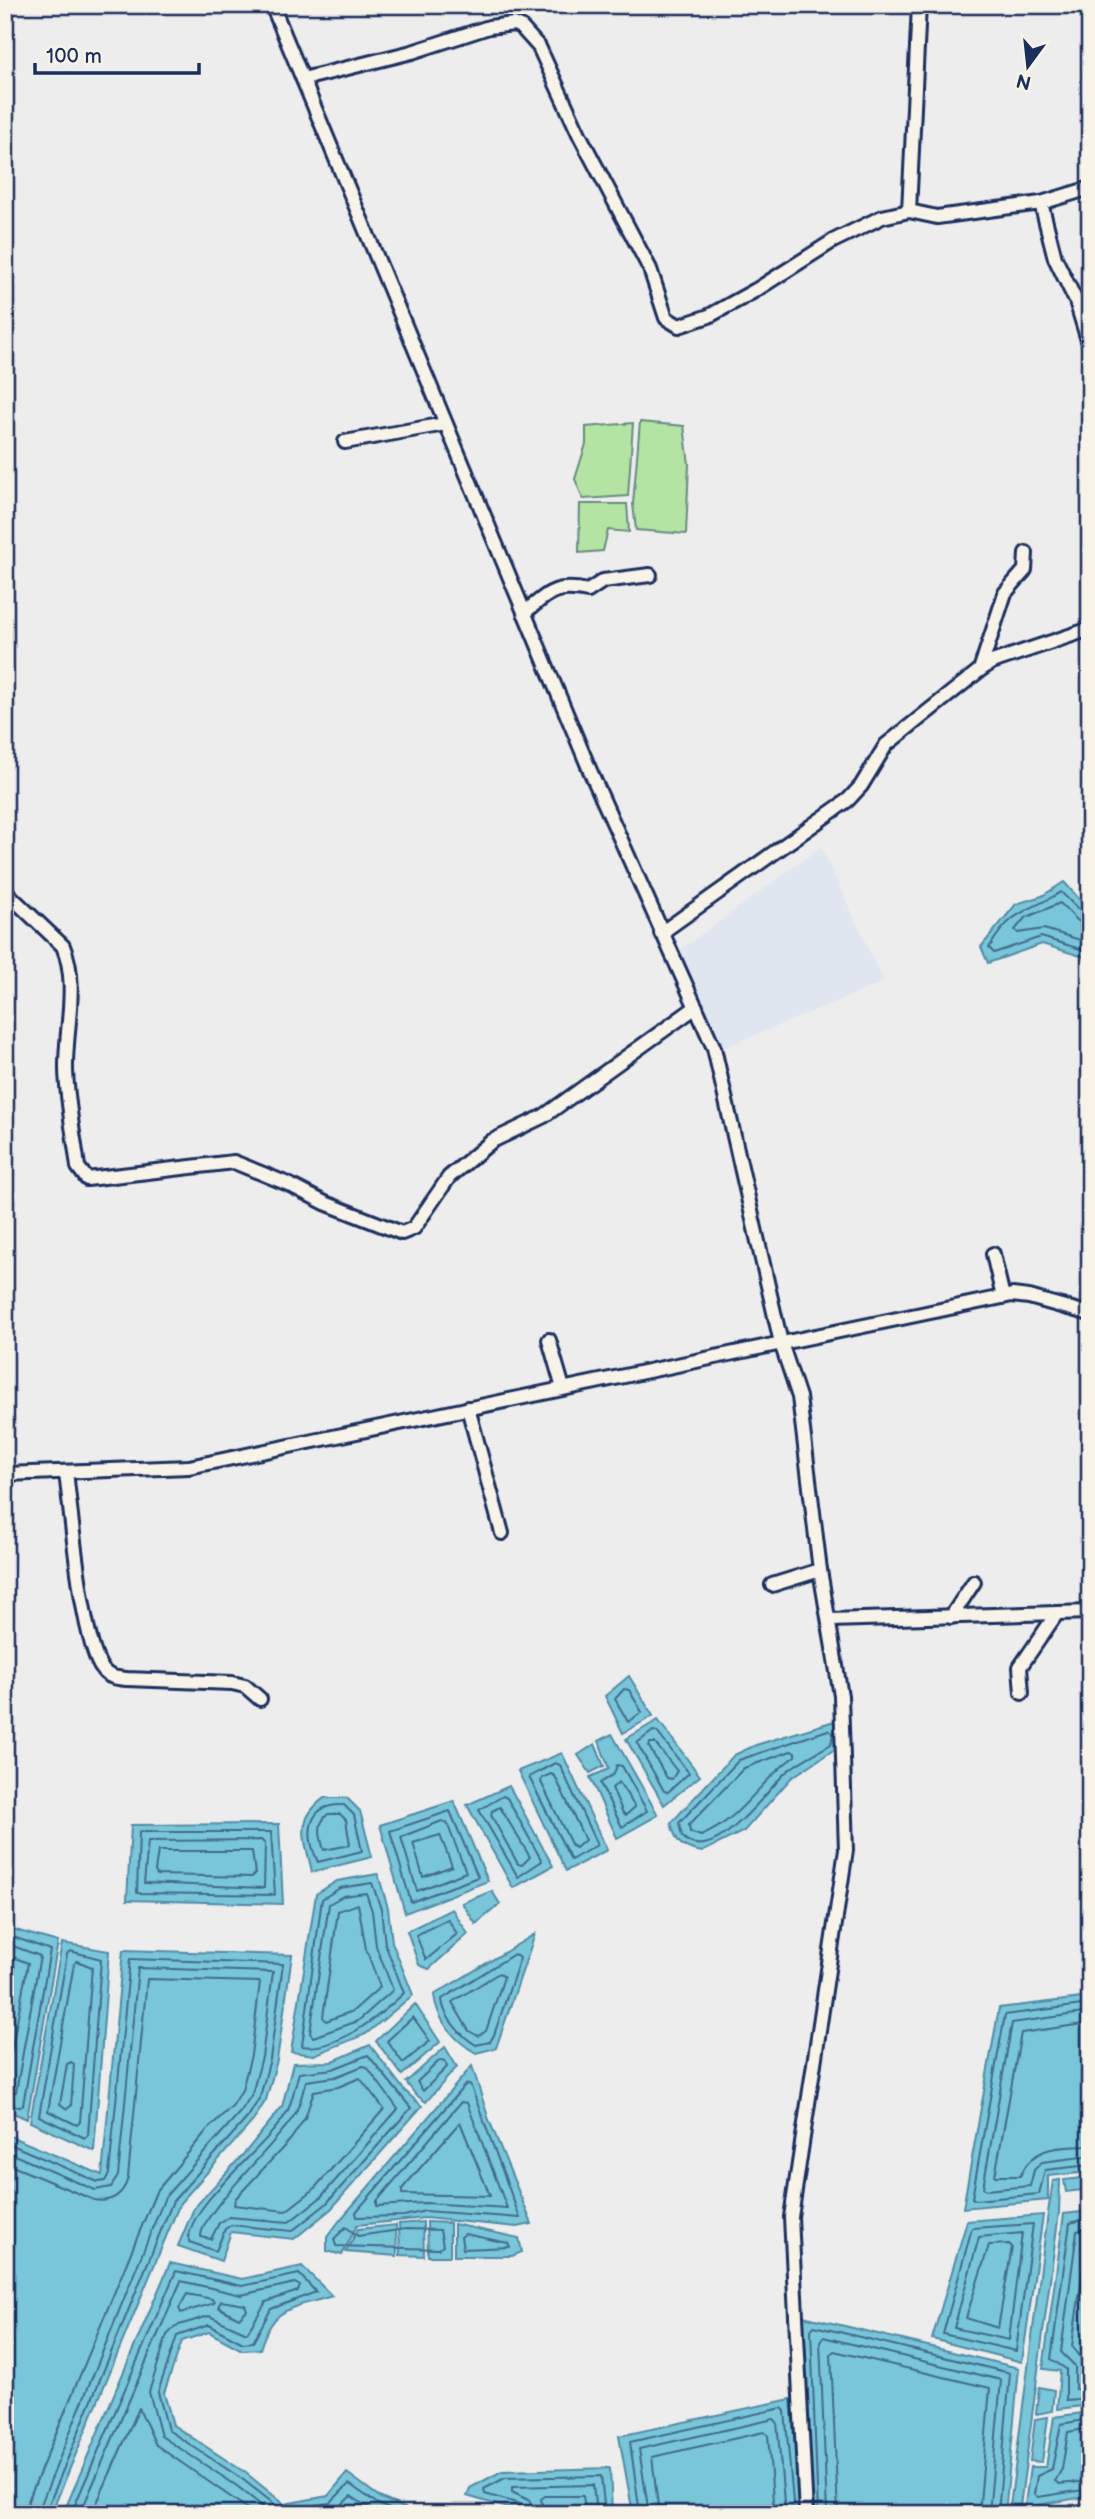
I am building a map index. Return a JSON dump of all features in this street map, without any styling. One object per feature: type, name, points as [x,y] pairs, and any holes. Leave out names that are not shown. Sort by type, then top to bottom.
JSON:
[{"type":"street","points":[[272,5],[524,613],[661,933],[714,1048],[781,1343],[799,1396],[820,1570],[830,1620],[844,1731],[846,1850],[791,2217],[797,2282],[806,2514]]},
{"type":"street","points":[[909,211],[919,5]]},
{"type":"street","points":[[303,79],[412,52],[489,27],[514,24],[525,29],[539,47],[580,136],[650,269],[666,318],[671,324],[679,326],[709,316],[868,222],[909,211],[937,217],[1041,203],[1090,188]]},
{"type":"street","points":[[1041,203],[1055,258],[1076,301],[1090,347]]},
{"type":"street","points":[[345,442],[445,424]]},
{"type":"street","points":[[980,670],[1005,593],[1025,570],[1026,553]]},
{"type":"street","points":[[524,613],[551,591],[570,588],[588,591],[603,581],[650,575]]},
{"type":"street","points":[[661,933],[848,800],[861,786],[886,745],[980,670],[992,662],[1090,629]]},
{"type":"street","points":[[5,891],[63,946],[67,957],[70,979],[66,1070],[78,1167],[87,1179],[234,1162],[288,1184],[325,1203],[402,1233],[414,1228],[449,1177],[492,1140],[544,1116],[696,1007]]},
{"type":"street","points":[[993,1254],[1002,1283],[1003,1297]]},
{"type":"street","points":[[5,1474],[189,1467],[1003,1297],[1021,1295],[1090,1314]]},
{"type":"street","points":[[549,1340],[563,1388]]},
{"type":"street","points":[[468,1408],[502,1533]]},
{"type":"street","points":[[66,1472],[89,1642],[102,1669],[112,1678],[232,1683],[245,1686],[260,1699]]},
{"type":"street","points":[[772,1585],[820,1570]]},
{"type":"street","points":[[951,1618],[974,1582]]},
{"type":"street","points":[[830,1620],[1090,1612]]},
{"type":"street","points":[[1023,1693],[1020,1667],[1058,1613]]},
{"type":"shaded area","points":[[821,847],[884,982],[721,1049],[675,954]]},
{"type":"green space","points":[[640,422],[684,426],[689,464],[686,534],[636,530],[633,504]]},
{"type":"green space","points":[[633,423],[628,496],[583,499],[575,479],[586,444],[586,427]]},
{"type":"green space","points":[[580,504],[627,504],[629,532],[608,530],[603,551],[579,553]]},
{"type":"water","points":[[1064,882],[1090,911],[1090,959],[1042,944],[988,963],[981,947],[1016,904],[1042,896]]},
{"type":"water","points":[[629,1676],[653,1716],[623,1733],[605,1696]]},
{"type":"water","points":[[841,1719],[838,1747],[791,1778],[744,1831],[702,1852],[689,1849],[677,1840],[671,1823],[734,1755],[756,1745]]},
{"type":"water","points":[[658,1720],[700,1776],[664,1805],[626,1739]]},
{"type":"water","points":[[612,1734],[658,1815],[617,1838],[590,1777],[609,1769],[599,1741]]},
{"type":"water","points":[[595,1744],[604,1766],[590,1773],[578,1755]]},
{"type":"water","points":[[562,1753],[607,1850],[566,1871],[518,1771]]},
{"type":"water","points":[[509,1786],[553,1866],[513,1888],[467,1805]]},
{"type":"water","points":[[324,1798],[347,1798],[360,1811],[372,1857],[312,1872],[305,1840],[305,1823],[308,1815]]},
{"type":"water","points":[[454,1801],[488,1881],[405,1913],[380,1825]]},
{"type":"water","points":[[279,1824],[283,1904],[127,1900],[131,1825]]},
{"type":"water","points":[[378,1874],[388,1908],[392,1942],[413,1995],[366,2034],[314,2055],[291,2052],[316,1894],[337,1881]]},
{"type":"water","points":[[492,1891],[500,1904],[476,1924],[462,1903]]},
{"type":"water","points":[[452,1909],[468,1934],[429,1969],[419,1965],[407,1931]]},
{"type":"water","points":[[5,1927],[58,1942],[27,2119],[5,2109]]},
{"type":"water","points":[[535,1934],[496,2048],[476,2053],[461,2043],[448,2029],[439,2013],[434,1995]]},
{"type":"water","points":[[62,1943],[109,1951],[94,2151],[30,2122]]},
{"type":"water","points":[[123,1950],[292,1955],[277,2060],[266,2100],[253,2121],[180,2203],[51,2514],[5,2514],[5,2134],[102,2175]]},
{"type":"water","points":[[1090,1997],[1090,2172],[1048,2176],[1048,2200],[963,2208],[999,2008]]},
{"type":"water","points":[[415,2004],[440,2042],[402,2075],[376,2041]]},
{"type":"water","points":[[370,2045],[405,2091],[422,2106],[331,2209],[294,2239],[231,2232],[221,2261],[178,2246],[194,2208],[282,2107],[293,2063],[331,2062]]},
{"type":"water","points":[[445,2047],[457,2067],[426,2102],[416,2095],[406,2082]]},
{"type":"water","points":[[472,2066],[489,2120],[532,2224],[517,2227],[425,2218],[357,2225],[342,2255],[327,2251],[327,2237],[341,2219]]},
{"type":"water","points":[[1090,2177],[1090,2189],[1066,2192],[1064,2180]]},
{"type":"water","points":[[1060,2180],[1059,2212],[1019,2514],[1009,2514],[1048,2213],[1053,2181]]},
{"type":"water","points":[[1090,2211],[1090,2405],[1057,2409],[1060,2371],[1043,2369],[1064,2214]]},
{"type":"water","points":[[1043,2215],[1022,2362],[932,2339],[967,2221]]},
{"type":"water","points":[[423,2222],[424,2256],[400,2255],[399,2224]]},
{"type":"water","points":[[427,2222],[450,2223],[450,2256],[428,2256]]},
{"type":"water","points":[[454,2224],[519,2238],[522,2252],[512,2256],[454,2256]]},
{"type":"water","points":[[396,2225],[397,2256],[346,2252],[358,2229]]},
{"type":"water","points":[[170,2263],[242,2279],[302,2266],[332,2296],[295,2307],[278,2316],[265,2335],[260,2349],[242,2350],[209,2332],[182,2341],[164,2393],[173,2425],[246,2473],[284,2504],[328,2496],[347,2473],[381,2498],[419,2514],[63,2514]]},
{"type":"water","points":[[803,2316],[1019,2368],[1005,2514],[811,2514]]},
{"type":"water","points":[[1039,2387],[1054,2390],[1052,2411],[1036,2414]]},
{"type":"water","points":[[791,2399],[801,2514],[633,2514],[619,2436]]},
{"type":"water","points":[[1090,2412],[1090,2496],[1038,2505],[1037,2514],[1024,2512],[1030,2467],[1046,2467],[1054,2417]]},
{"type":"water","points":[[1048,2417],[1042,2462],[1030,2461],[1035,2419]]},
{"type":"water","points":[[610,2468],[612,2514],[528,2514],[467,2496],[470,2488],[502,2471]]},
{"type":"water","points":[[1090,2503],[1090,2514],[1046,2514],[1048,2508]]}]
